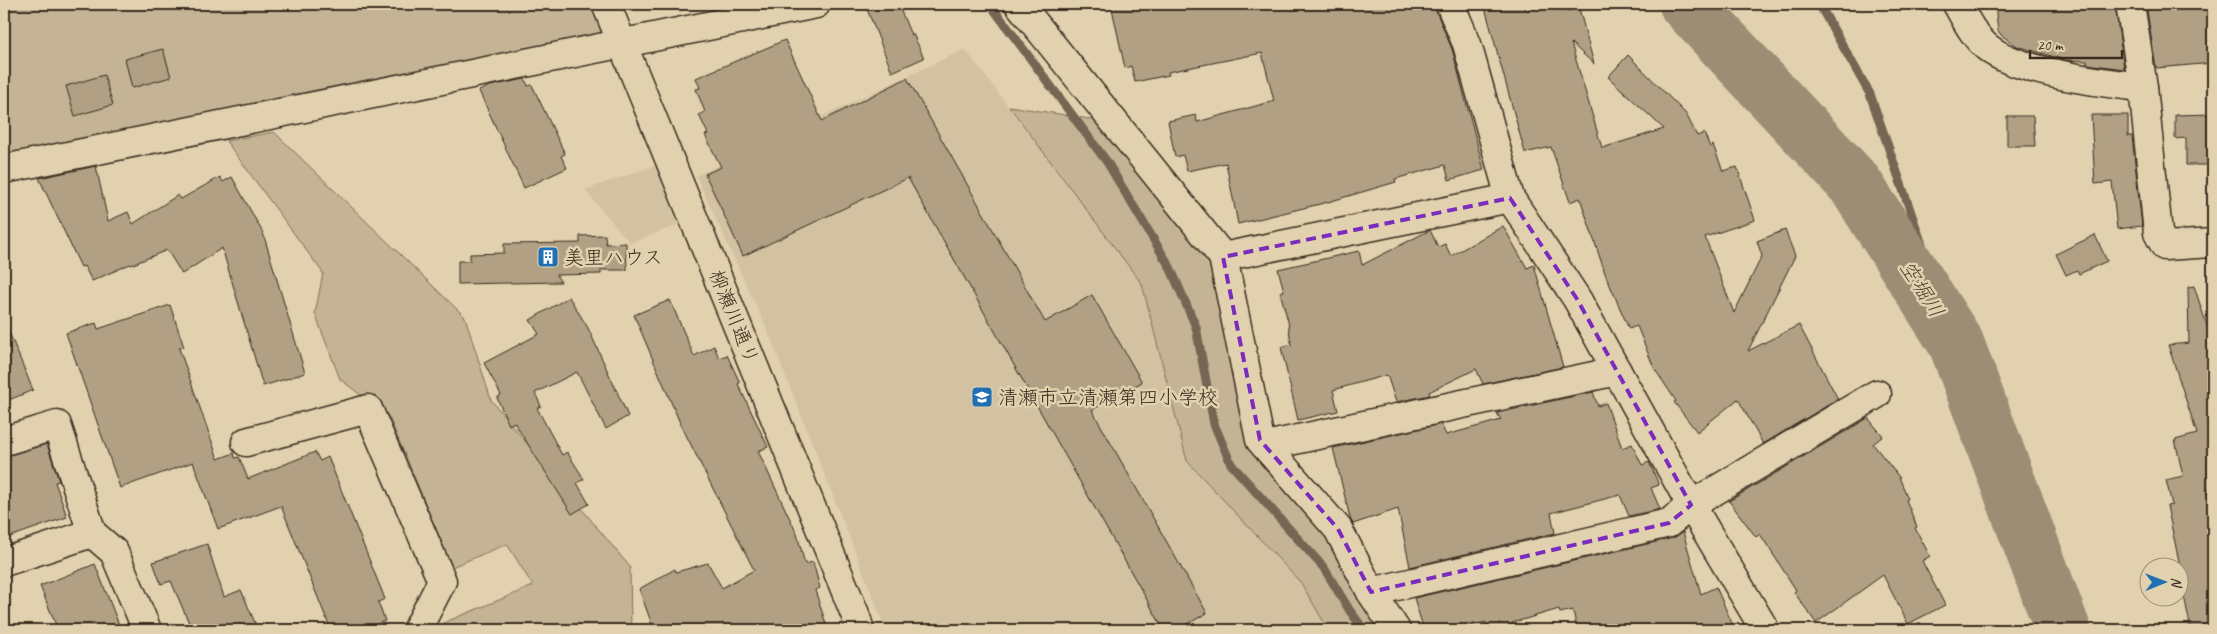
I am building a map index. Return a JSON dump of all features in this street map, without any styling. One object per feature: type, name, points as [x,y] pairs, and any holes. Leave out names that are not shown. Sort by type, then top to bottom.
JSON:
[{"type":"street","name":"柳瀬川通り","points":[[606,4],[852,605],[860,630]]},
{"type":"street","points":[[4,169],[816,4]]},
{"type":"street","points":[[1019,4],[1223,258],[1260,440],[1338,529],[1371,592],[1396,630]]},
{"type":"street","points":[[1450,4],[1466,44],[1510,198],[1577,300],[1691,506],[1765,630]]},
{"type":"street","points":[[1957,4],[1968,24],[1986,47],[2002,57],[2037,70],[2143,87]]},
{"type":"street","points":[[2130,4],[2143,87],[2158,233],[2165,246],[2213,243]]},
{"type":"street","points":[[1223,258],[1510,198]]},
{"type":"street","points":[[1266,446],[1617,371]]},
{"type":"street","points":[[1371,592],[1669,523],[1691,506],[1877,394]]},
{"type":"street","points":[[246,442],[368,409],[442,581],[418,630]]},
{"type":"street","points":[[4,441],[57,425],[92,533],[114,552],[147,630]]},
{"type":"street","points":[[4,562],[92,533]]},
{"type":"street","points":[[418,630],[425,628],[429,630]]},
{"type":"highlighted area","points":[[1510,198],[1577,299],[1691,505],[1669,523],[1371,592],[1338,529],[1260,440],[1223,257]]},
{"type":"shaded area","points":[[4,4],[606,4],[622,44],[4,169]]},
{"type":"shaded area","name":"清瀬市立清瀬第四小学校","points":[[965,49],[1142,284],[1187,461],[1301,583],[1329,629],[886,630],[769,334],[696,176]]},
{"type":"shaded area","points":[[1009,106],[1114,123],[1223,257],[1266,446],[1396,630],[1327,630],[1301,583],[1187,461],[1142,284]]},
{"type":"shaded area","points":[[274,132],[465,317],[491,400],[630,567],[631,630],[452,630],[443,623],[533,586],[507,544],[452,567],[389,417],[340,379],[315,314],[323,273],[226,141]]},
{"type":"shaded area","points":[[656,165],[678,225],[630,243],[585,190]]},
{"type":"building","points":[[865,4],[898,4],[911,35],[913,34],[924,58],[892,72]]},
{"type":"building","points":[[1111,4],[1433,4],[1452,49],[1484,170],[1449,180],[1445,165],[1395,179],[1396,182],[1328,202],[1238,224],[1226,163],[1187,171],[1183,155],[1175,157],[1168,121],[1196,115],[1197,122],[1274,101],[1262,53],[1168,72],[1169,75],[1135,82],[1131,66],[1125,68]]},
{"type":"building","points":[[1484,4],[1524,4],[1526,10],[1547,4],[1560,4],[1562,12],[1579,8],[1594,64],[1571,43],[1602,148],[1664,129],[1608,77],[1628,55],[1686,114],[1697,136],[1704,133],[1710,147],[1713,145],[1723,171],[1737,167],[1755,220],[1705,237],[1734,313],[1762,256],[1757,241],[1785,230],[1795,256],[1748,351],[1799,325],[1838,399],[1763,444],[1738,399],[1697,432],[1674,402],[1676,401],[1654,368],[1637,326],[1629,329],[1606,276],[1580,198],[1570,202],[1551,147],[1525,153]]},
{"type":"building","points":[[1995,4],[2115,4],[2124,69],[2087,64],[2087,61],[2065,60],[2017,46],[1998,31]]},
{"type":"building","points":[[2146,4],[2213,4],[2213,63],[2156,68]]},
{"type":"building","points":[[785,40],[822,121],[907,78],[1045,322],[1092,295],[1142,382],[1092,410],[1207,613],[1177,630],[1164,630],[908,178],[743,256],[705,174],[721,167],[705,135],[708,134],[699,115],[705,112],[696,89],[700,88],[696,78]]},
{"type":"building","points":[[163,49],[171,77],[132,88],[125,59]]},
{"type":"building","points":[[104,75],[113,105],[75,116],[66,86]]},
{"type":"building","points":[[525,79],[528,86],[532,85],[565,154],[561,156],[567,168],[524,188],[479,91],[490,86]]},
{"type":"building","points":[[2213,114],[2213,165],[2186,165],[2186,138],[2175,139],[2175,115]]},
{"type":"building","points":[[2091,115],[2128,115],[2128,136],[2132,136],[2142,226],[2117,229],[2112,182],[2095,184]]},
{"type":"building","points":[[2007,116],[2033,116],[2035,146],[2007,146]]},
{"type":"building","points":[[96,166],[108,221],[128,212],[133,224],[178,195],[181,199],[220,177],[223,182],[232,177],[263,233],[305,373],[263,386],[222,248],[182,274],[167,250],[92,281],[84,266],[81,267],[39,178]]},
{"type":"building","points":[[1503,226],[1527,268],[1534,265],[1563,367],[1483,384],[1476,369],[1429,392],[1430,395],[1396,402],[1387,375],[1333,390],[1338,411],[1298,420],[1281,347],[1291,345],[1288,321],[1280,292],[1284,291],[1278,269],[1359,251],[1362,265],[1430,230],[1438,247],[1445,244],[1451,256]]},
{"type":"building","name":"美里ハウス","points":[[605,235],[606,244],[626,243],[627,270],[601,270],[601,274],[556,275],[561,282],[458,284],[458,261],[470,261],[470,254],[504,253],[504,244],[580,243],[580,236]]},
{"type":"building","points":[[2095,235],[2107,261],[2079,274],[2077,270],[2066,275],[2056,254]]},
{"type":"building","points":[[2194,286],[2213,344],[2213,489],[2207,490],[2213,517],[2213,630],[2191,630],[2186,606],[2190,606],[2190,556],[2178,556],[2167,506],[2172,505],[2166,480],[2183,476],[2175,440],[2197,434],[2168,345],[2189,343],[2188,287]]},
{"type":"building","points":[[569,297],[588,328],[628,416],[606,429],[577,372],[535,393],[541,406],[537,408],[562,455],[567,452],[584,479],[577,483],[589,504],[572,514],[514,422],[509,425],[497,398],[501,395],[484,363],[539,334],[530,320]]},
{"type":"building","points":[[670,300],[694,356],[714,346],[719,358],[727,355],[740,383],[738,384],[768,447],[758,451],[797,534],[805,564],[813,562],[820,588],[815,590],[828,630],[654,630],[639,589],[675,569],[676,572],[708,563],[722,588],[754,570],[680,423],[634,315]]},
{"type":"building","points":[[170,305],[184,347],[179,348],[218,459],[234,453],[235,458],[239,457],[248,479],[315,452],[320,461],[328,457],[385,599],[378,602],[385,621],[363,630],[331,630],[281,506],[218,529],[193,462],[120,488],[66,333],[96,323],[98,329]]},
{"type":"building","points":[[4,320],[33,390],[4,402]]},
{"type":"building","points":[[1593,392],[1598,406],[1606,403],[1622,448],[1632,444],[1642,465],[1649,462],[1659,485],[1651,488],[1660,509],[1629,516],[1620,495],[1551,513],[1555,533],[1410,567],[1398,509],[1353,524],[1333,448],[1441,424],[1446,435],[1501,420],[1497,413]]},
{"type":"building","points":[[1868,418],[1883,436],[1873,444],[1899,477],[1917,527],[1915,528],[1930,556],[1922,561],[1945,605],[1908,624],[1883,575],[1816,623],[1794,592],[1796,590],[1760,534],[1756,537],[1729,501]]},
{"type":"building","points":[[47,444],[59,481],[55,482],[67,517],[4,539],[4,457]]},
{"type":"building","points":[[1683,532],[1701,594],[1716,587],[1735,630],[1577,630],[1573,610],[1560,613],[1559,609],[1512,623],[1513,626],[1500,630],[1488,630],[1485,622],[1457,630],[1424,630],[1414,598],[1673,538]]},
{"type":"building","points":[[207,544],[224,597],[241,590],[258,630],[192,630],[171,581],[161,584],[153,562]]},
{"type":"building","points":[[95,564],[121,630],[58,630],[40,586]]},
{"type":"waterway","points":[[990,4],[1107,162],[1170,267],[1196,327],[1214,424],[1231,464],[1324,568],[1364,630]]},
{"type":"waterway","name":"空堀川","points":[[1687,4],[1855,184],[1956,343],[2063,630]]},
{"type":"waterway","points":[[1819,4],[1870,94],[1956,343]]},
{"type":"place","name":"美里ハウス","points":[[548,257]]},
{"type":"place","name":"清瀬市立清瀬第四小学校","points":[[982,397]]}]
